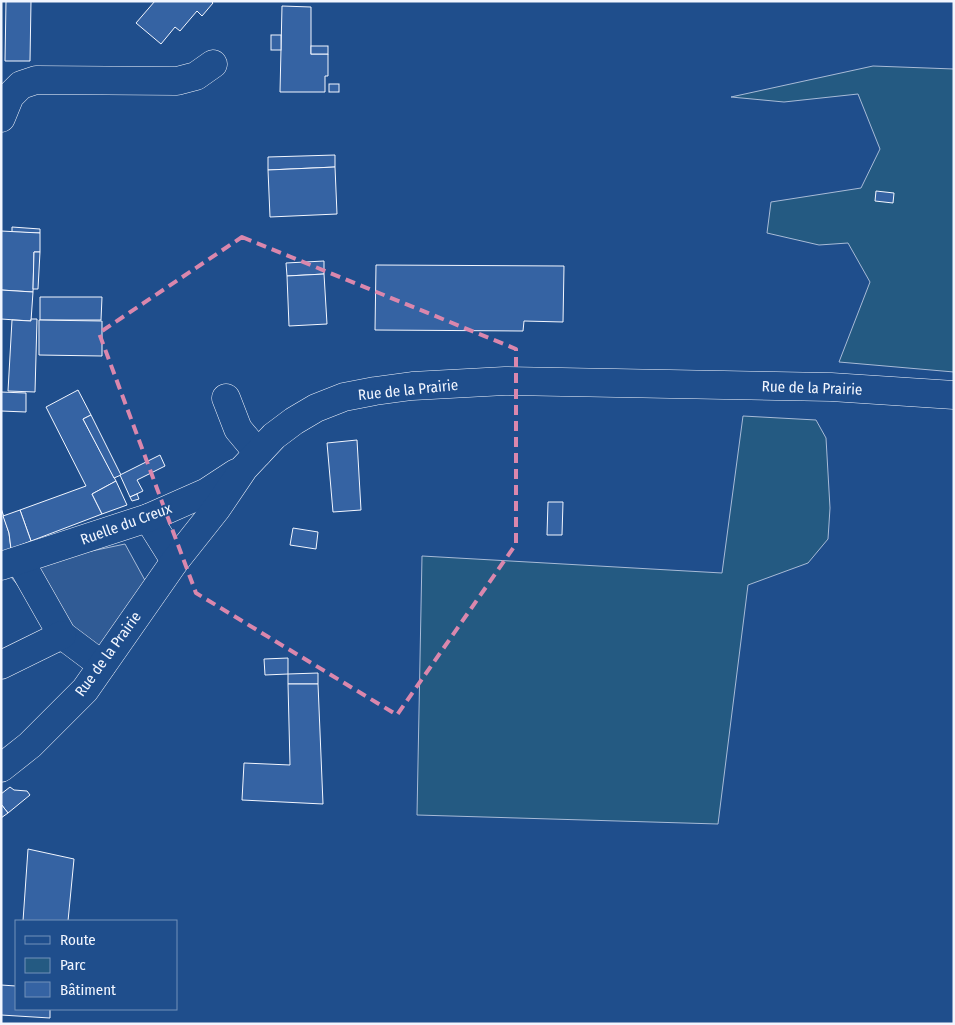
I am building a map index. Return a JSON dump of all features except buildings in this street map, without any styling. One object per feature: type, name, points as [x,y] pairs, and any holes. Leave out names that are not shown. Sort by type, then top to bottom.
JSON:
[{"type":"street","points":[[1,118],[10,96],[21,85],[36,80],[178,81],[196,76],[213,64]]},
{"type":"street","name":"Rue de la Prairie","points":[[1,768],[30,745],[78,697],[175,561],[251,461],[274,436],[316,408],[344,397],[412,386],[515,381],[831,388],[954,395]]},
{"type":"street","points":[[226,398],[251,461]]},
{"type":"street","name":"Ruelle du Creux","points":[[11,563],[148,518],[206,492],[251,461]]},
{"type":"street","points":[[148,518],[175,561]]},
{"type":"street","points":[[11,563],[62,635],[102,665]]},
{"type":"street","points":[[1,665],[62,635]]},
{"type":"highlighted area","points":[[242,237],[516,349],[516,544],[397,715],[196,593],[99,333]]},
{"type":"green space","points":[[873,66],[954,69],[954,372],[839,362],[870,282],[848,243],[819,245],[767,233],[771,202],[861,188],[880,149],[858,94],[784,102],[731,97]]},
{"type":"green space","points":[[743,416],[816,420],[826,438],[830,508],[828,539],[808,563],[748,585],[718,824],[417,815],[422,556],[722,573]]},
{"type":"shaded area","points":[[125,544],[147,584],[108,646],[59,652],[33,604],[7,572]]}]
